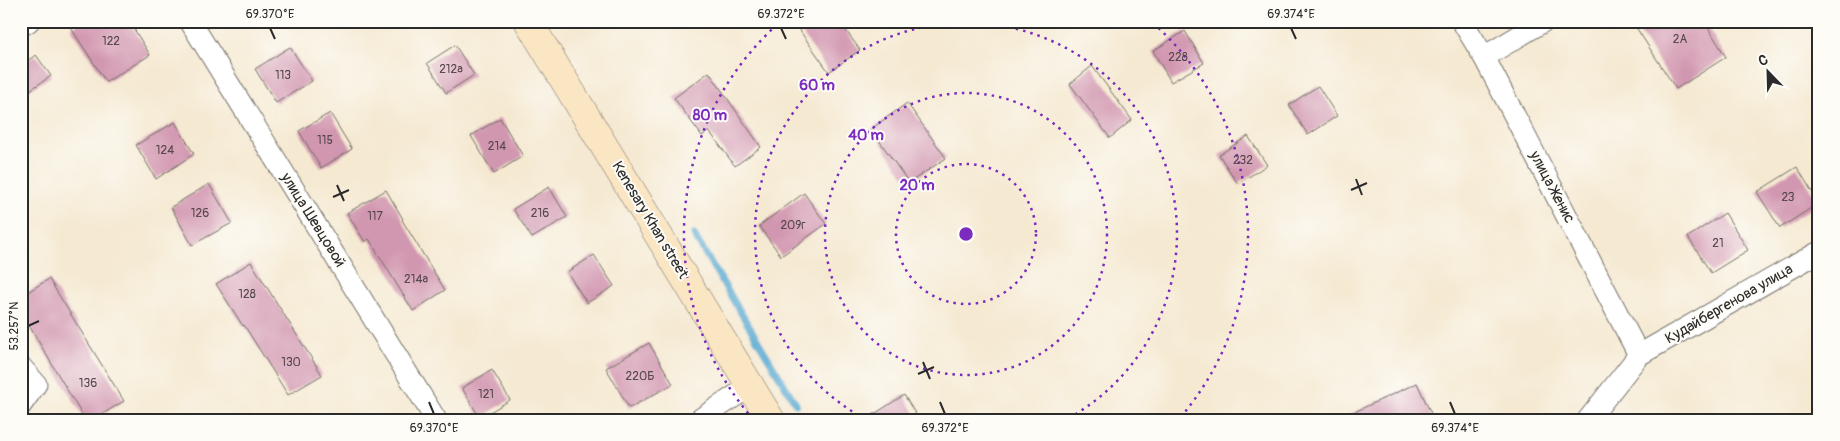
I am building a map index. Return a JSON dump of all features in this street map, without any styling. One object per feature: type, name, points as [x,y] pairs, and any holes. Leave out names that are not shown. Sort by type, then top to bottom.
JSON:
[{"type":"main road","name":"Kenesary Khan street","points":[[528,21],[771,420]]},
{"type":"street","points":[[21,26],[29,21]]},
{"type":"street","name":"улица Шевцовой","points":[[190,21],[436,420]]},
{"type":"street","name":"улица Женис","points":[[1462,21],[1484,57],[1639,355]]},
{"type":"street","points":[[1484,57],[1544,21]]},
{"type":"street","name":"Кудайбергенова улица","points":[[1639,355],[1819,252]]},
{"type":"street","points":[[1588,420],[1639,355]]},
{"type":"street","points":[[21,367],[36,384],[21,405]]},
{"type":"street","points":[[700,420],[750,386]]},
{"type":"building","points":[[82,21],[129,21],[150,55],[106,82],[71,28]]},
{"type":"building","points":[[793,21],[839,21],[860,50],[829,72]]},
{"type":"building","points":[[1632,21],[1704,21],[1726,57],[1676,89]]},
{"type":"building","points":[[1185,31],[1204,63],[1171,82],[1153,51]]},
{"type":"building","points":[[455,45],[474,75],[446,93],[427,63]]},
{"type":"building","points":[[290,47],[312,81],[276,103],[255,69]]},
{"type":"building","points":[[36,55],[51,76],[21,96],[21,65]]},
{"type":"building","points":[[1092,66],[1132,120],[1110,138],[1070,84]]},
{"type":"building","points":[[709,72],[761,147],[735,166],[709,131],[702,136],[674,98]]},
{"type":"building","points":[[1318,86],[1337,116],[1308,135],[1289,105]]},
{"type":"building","points":[[907,103],[946,158],[909,183],[871,129]]},
{"type":"building","points":[[330,113],[352,149],[321,168],[299,131]]},
{"type":"building","points":[[500,118],[523,156],[494,174],[471,136]]},
{"type":"building","points":[[175,122],[194,154],[156,179],[136,145]]},
{"type":"building","points":[[1248,136],[1267,165],[1238,184],[1219,155]]},
{"type":"building","points":[[1797,167],[1819,203],[1780,228],[1757,192]]},
{"type":"building","points":[[209,184],[232,223],[192,245],[171,207]]},
{"type":"building","points":[[549,187],[567,217],[532,238],[513,209]]},
{"type":"building","points":[[386,190],[445,290],[413,311],[369,239],[365,242],[347,213]]},
{"type":"building","points":[[804,193],[826,224],[781,256],[759,226]]},
{"type":"building","points":[[1725,213],[1748,250],[1711,273],[1688,237]]},
{"type":"building","points":[[594,255],[614,286],[587,303],[567,272]]},
{"type":"building","points":[[251,262],[322,375],[288,395],[216,284]]},
{"type":"building","points":[[49,279],[124,401],[93,420],[85,420],[21,312],[21,296]]},
{"type":"building","points":[[649,343],[673,384],[629,408],[606,368]]},
{"type":"building","points":[[492,370],[510,400],[480,418],[462,388]]},
{"type":"building","points":[[1417,383],[1434,420],[1337,420]]},
{"type":"building","points":[[904,395],[919,420],[865,420]]},
{"type":"waterway","points":[[694,235],[796,404]]}]
